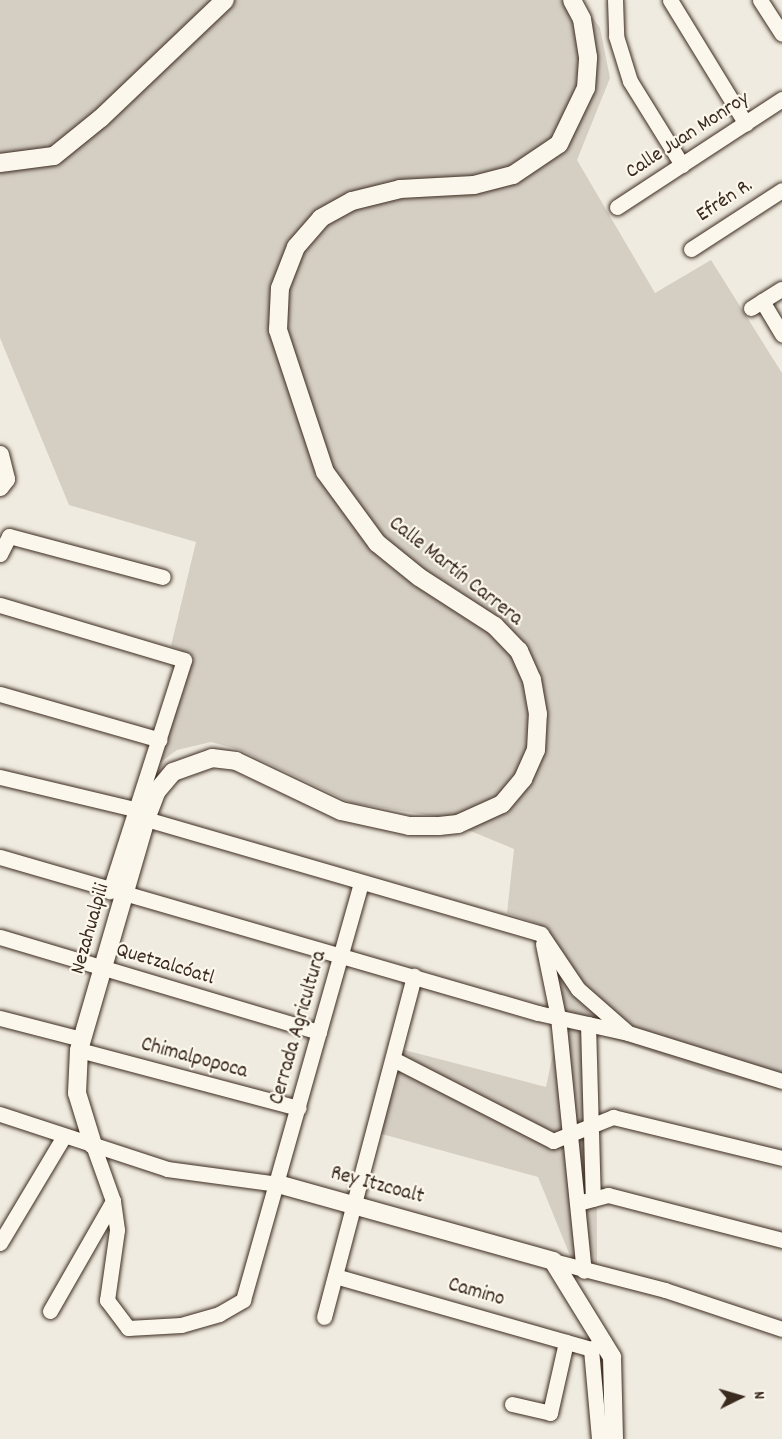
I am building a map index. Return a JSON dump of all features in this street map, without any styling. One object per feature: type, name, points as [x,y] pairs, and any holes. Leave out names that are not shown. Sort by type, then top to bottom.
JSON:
[{"type":"street","points":[[0,163],[54,156],[101,118],[225,0]]},
{"type":"street","name":"Calle Martín Carrera","points":[[140,814],[173,772],[212,758],[236,762],[341,811],[409,826],[458,824],[502,804],[523,779],[536,750],[538,714],[532,680],[519,651],[495,626],[419,577],[377,543],[350,511],[325,472],[289,372],[278,330],[280,288],[296,247],[321,218],[352,201],[400,189],[474,185],[513,175],[559,144],[586,88],[588,57],[582,19],[572,0]]},
{"type":"street","points":[[615,0],[616,36],[630,81],[682,165]]},
{"type":"street","points":[[670,0],[746,124]]},
{"type":"street","points":[[760,0],[782,34]]},
{"type":"street","name":"Calle Juan Monroy","points":[[616,207],[782,99]]},
{"type":"street","name":"Efrén R.","points":[[691,249],[782,190]]},
{"type":"street","points":[[782,288],[757,304],[782,334]]},
{"type":"street","points":[[0,455],[6,479],[0,487]]},
{"type":"street","points":[[0,554],[9,536],[163,577]]},
{"type":"street","points":[[0,605],[184,660],[140,814]]},
{"type":"street","points":[[0,693],[160,740]]},
{"type":"street","points":[[0,777],[140,814],[361,883],[541,934],[578,989],[628,1033]]},
{"type":"street","name":"Nezahualpili","points":[[93,1145],[77,1093],[80,1044],[103,968],[117,893],[140,814]]},
{"type":"street","points":[[0,857],[341,957],[558,1017],[628,1033],[782,1081]]},
{"type":"street","name":"Cerrada Agricultura","points":[[113,1201],[117,1230],[107,1300],[128,1328],[181,1325],[219,1314],[243,1300],[278,1184],[361,883]]},
{"type":"street","points":[[541,934],[558,1017],[584,1271]]},
{"type":"street","name":"Quetzalcóatl","points":[[0,937],[319,1032]]},
{"type":"street","points":[[324,1317],[414,976]]},
{"type":"street","name":"Chimalpopoca","points":[[0,1018],[298,1108]]},
{"type":"street","points":[[588,1024],[593,1127],[593,1199]]},
{"type":"street","points":[[393,1059],[526,1130],[553,1141],[569,1138],[613,1117],[782,1158]]},
{"type":"street","name":"Rey Itzcoalt","points":[[0,1114],[167,1169],[278,1184],[354,1203],[553,1261]]},
{"type":"street","points":[[0,1244],[64,1136]]},
{"type":"street","points":[[50,1311],[113,1201],[93,1145]]},
{"type":"street","points":[[578,1203],[608,1195],[782,1240]]},
{"type":"street","points":[[553,1261],[584,1271],[665,1290],[782,1329]]},
{"type":"street","points":[[553,1261],[597,1345],[616,1374],[614,1439]]},
{"type":"street","name":"Camino","points":[[335,1276],[566,1342],[597,1345]]},
{"type":"street","points":[[512,1404],[550,1413],[566,1342]]},
{"type":"street","points":[[597,1345],[599,1439]]},
{"type":"shaded area","points":[[0,0],[580,0],[600,28],[610,78],[577,160],[655,293],[711,260],[782,373],[782,1089],[718,1075],[596,1033],[597,1267],[573,1263],[538,1177],[371,1131],[393,1047],[546,1087],[560,1021],[552,962],[539,924],[507,913],[514,849],[434,816],[352,803],[240,750],[211,742],[177,750],[156,765],[184,690],[190,654],[171,646],[196,542],[69,505],[0,338]]}]
